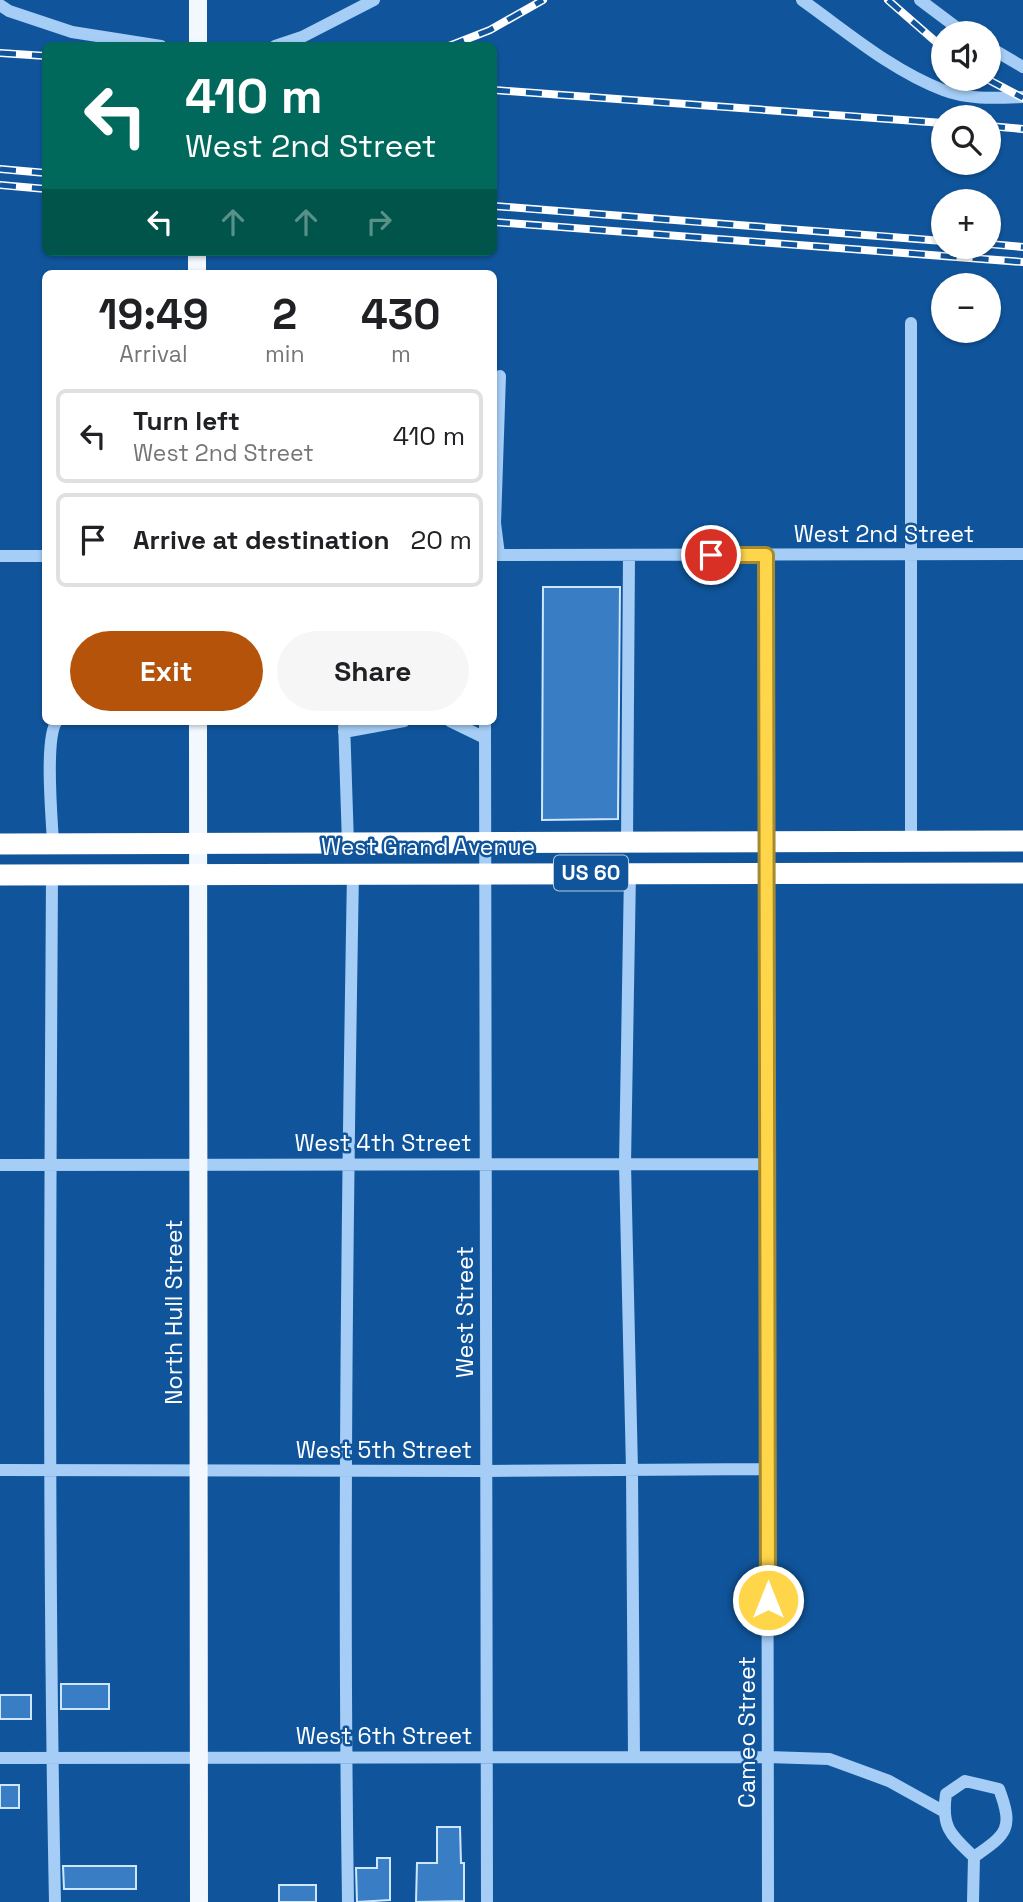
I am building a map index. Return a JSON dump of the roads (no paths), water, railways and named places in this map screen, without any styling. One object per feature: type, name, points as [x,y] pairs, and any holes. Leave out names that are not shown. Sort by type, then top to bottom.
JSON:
[{"type":"highway","name":"West Grand Avenue","points":[[0,844],[1023,841]]},
{"type":"highway","name":"West Grand Avenue","points":[[0,875],[1023,873]]},
{"type":"main road","points":[[198,0],[198,42]]},
{"type":"main road","name":"North Hull Street","points":[[198,725],[199,1902]]},
{"type":"street","points":[[287,42],[374,0]]},
{"type":"street","points":[[802,0],[894,65],[944,91],[987,99],[1023,97]]},
{"type":"street","points":[[920,0],[948,21]]},
{"type":"street","points":[[0,5],[9,11],[72,32],[136,42]]},
{"type":"street","points":[[1001,54],[1023,66]]},
{"type":"street","points":[[911,323],[911,842]]},
{"type":"street","points":[[497,464],[500,376]]},
{"type":"street","name":"West 2nd Street","points":[[497,555],[1023,554]]},
{"type":"street","points":[[627,843],[629,555]]},
{"type":"street","name":"Cameo Street","points":[[766,555],[768,1902]]},
{"type":"street","points":[[0,556],[42,556]]},
{"type":"street","points":[[53,725],[50,753],[53,843]]},
{"type":"street","points":[[348,844],[344,727],[364,725]]},
{"type":"street","points":[[458,725],[485,738]]},
{"type":"street","name":"West Street","points":[[485,725],[487,1902]]},
{"type":"street","points":[[348,1902],[346,1471],[353,873]]},
{"type":"street","points":[[630,873],[625,1164],[632,1470],[634,1757]]},
{"type":"street","points":[[52,874],[50,1165],[55,1902]]},
{"type":"street","name":"West 4th Street","points":[[0,1165],[767,1164]]},
{"type":"street","name":"West 5th Street","points":[[0,1470],[767,1469]]},
{"type":"street","name":"West 6th Street","points":[[0,1758],[829,1759],[888,1781],[943,1811]]},
{"type":"street","points":[[973,1902],[974,1857],[947,1831],[943,1811],[946,1794],[965,1781],[999,1789],[1007,1811],[1007,1825],[996,1841],[974,1857]]},
{"type":"railway","points":[[459,42],[490,30],[543,0]]},
{"type":"railway","points":[[888,0],[931,38]]},
{"type":"railway","points":[[0,53],[42,56]]},
{"type":"railway","points":[[1001,86],[1023,98]]},
{"type":"railway","points":[[497,90],[931,122]]},
{"type":"railway","points":[[1001,127],[1023,129]]},
{"type":"railway","points":[[0,169],[42,173]]},
{"type":"railway","points":[[0,185],[42,189]]},
{"type":"railway","points":[[497,206],[931,240]]},
{"type":"railway","points":[[497,222],[1023,262]]},
{"type":"railway","points":[[1001,245],[1023,247]]}]
